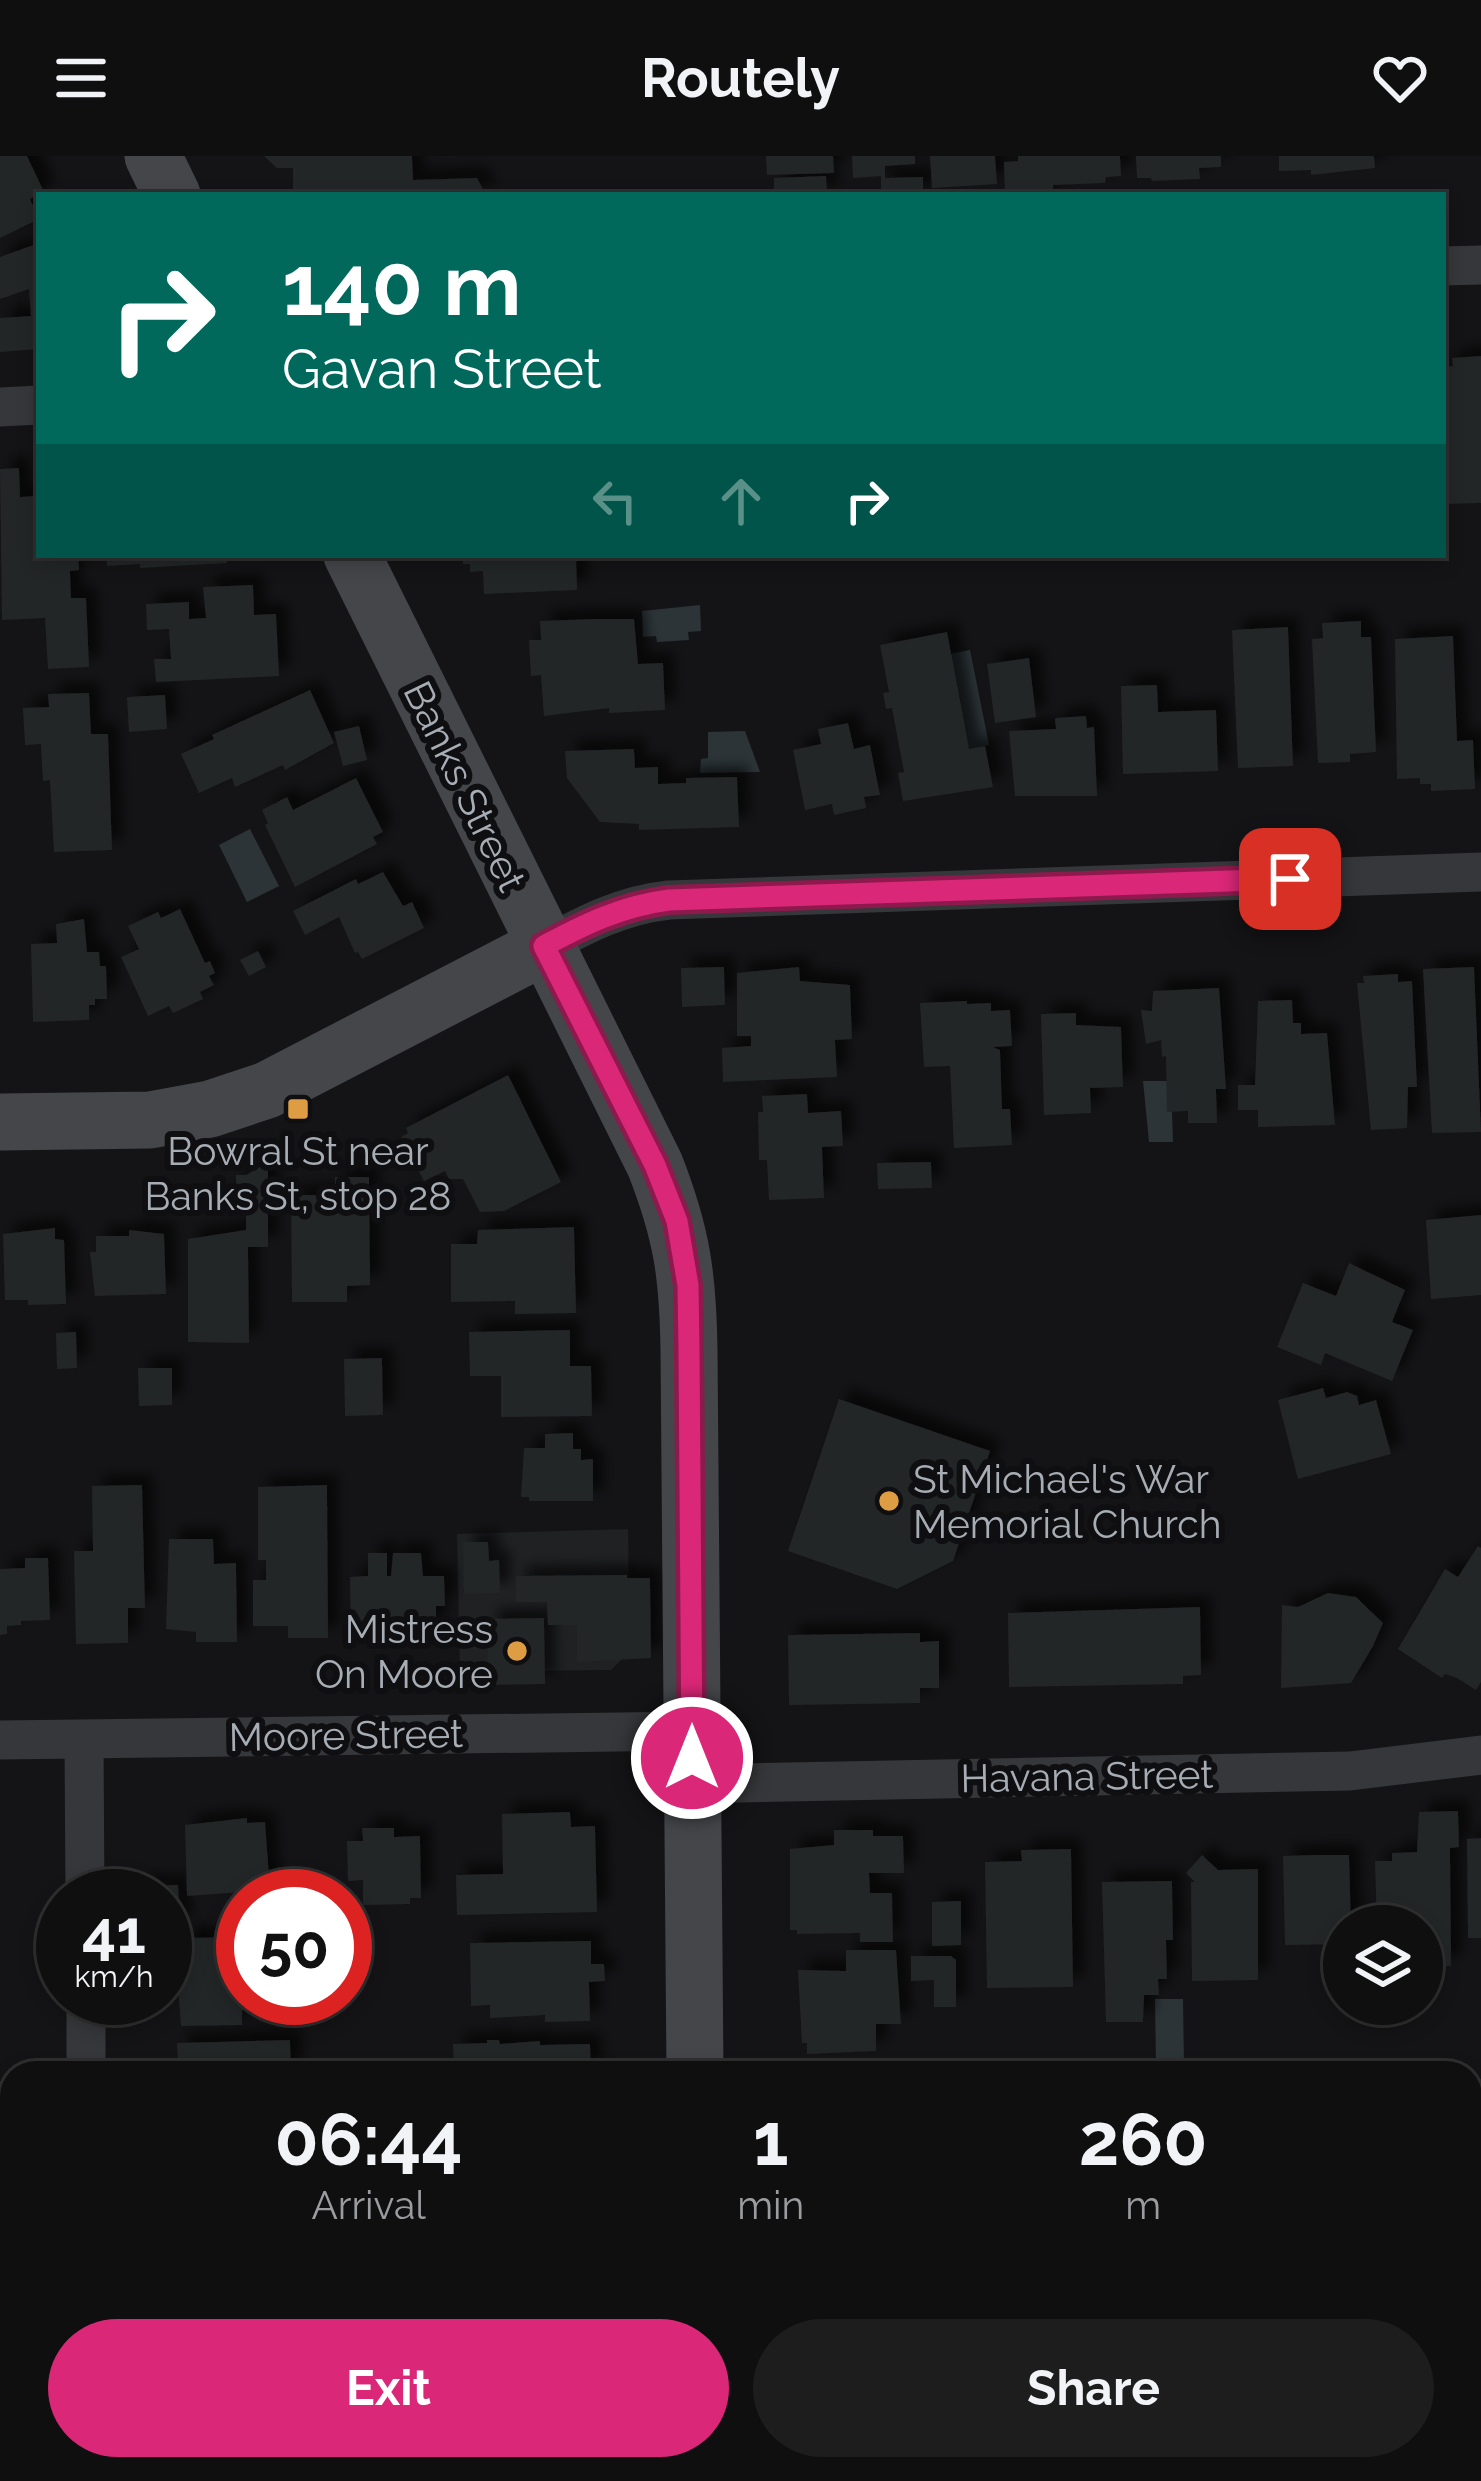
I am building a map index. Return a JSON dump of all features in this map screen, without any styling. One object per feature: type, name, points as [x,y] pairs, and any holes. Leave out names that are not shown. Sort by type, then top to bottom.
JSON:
[{"type":"main road","points":[[153,156],[171,192]]},
{"type":"main road","name":"Banks Street","points":[[353,558],[655,1165],[682,1245],[689,1328],[695,2061]]},
{"type":"main road","points":[[0,1123],[150,1120],[210,1109],[267,1090],[544,946]]},
{"type":"street","points":[[1446,266],[1481,265]]},
{"type":"street","points":[[0,407],[36,405]]},
{"type":"street","points":[[544,946],[610,913],[669,900],[1481,872]]},
{"type":"street","points":[[84,1740],[86,1869]]},
{"type":"street","name":"Moore Street","points":[[0,1741],[692,1758]]},
{"type":"street","name":"Havana Street","points":[[692,1758],[1350,1771],[1481,1755]]},
{"type":"street","points":[[86,2025],[86,2061]]},
{"type":"shaded area","points":[[700,605],[701,631],[688,632],[689,640],[657,642],[656,636],[643,637],[642,611]]},
{"type":"shaded area","points":[[970,650],[989,745],[969,749],[950,654]]},
{"type":"shaded area","points":[[745,731],[760,772],[700,773],[701,759],[708,758],[708,732]]},
{"type":"shaded area","points":[[250,829],[279,886],[247,902],[219,845]]},
{"type":"shaded area","points":[[1143,1081],[1171,1081],[1173,1142],[1149,1142]]},
{"type":"shaded area","points":[[628,1529],[630,1651],[611,1670],[460,1672],[457,1534]]},
{"type":"shaded area","points":[[1155,1999],[1183,1999],[1184,2061],[1156,2061]]},
{"type":"building","points":[[0,156],[27,156],[44,192],[30,199],[36,220],[0,238]]},
{"type":"building","points":[[264,156],[412,156],[413,180],[477,178],[484,192],[293,192],[293,168],[277,168]]},
{"type":"building","points":[[766,156],[833,156],[834,173],[767,175]]},
{"type":"building","points":[[852,156],[915,156],[915,164],[885,166],[885,178],[923,177],[923,192],[881,192],[881,176],[853,178]]},
{"type":"building","points":[[930,156],[995,156],[997,184],[932,188]]},
{"type":"building","points":[[1018,156],[1120,156],[1121,176],[1106,177],[1105,183],[1053,185],[1053,192],[1005,192],[1004,162],[1018,161]]},
{"type":"building","points":[[1136,156],[1221,156],[1221,167],[1199,168],[1200,179],[1152,181],[1137,178]]},
{"type":"building","points":[[1279,156],[1374,156],[1375,168],[1311,175],[1311,170],[1279,171]]},
{"type":"building","points":[[826,176],[827,192],[774,192],[774,178]]},
{"type":"building","points":[[36,244],[36,349],[0,352],[0,318],[31,316],[29,289],[0,299],[0,257]]},
{"type":"building","points":[[1481,356],[1481,503],[1446,504],[1446,367],[1453,366],[1452,358]]},
{"type":"building","points":[[19,468],[20,497],[36,496],[36,558],[78,558],[79,570],[70,571],[71,598],[86,598],[89,667],[48,669],[45,618],[2,620],[0,469]]},
{"type":"building","points":[[106,558],[226,558],[227,563],[140,568],[140,564],[107,566]]},
{"type":"building","points":[[463,558],[576,558],[577,590],[484,594],[483,571],[470,572],[470,564],[463,564]]},
{"type":"building","points":[[253,585],[254,615],[276,614],[279,676],[156,682],[154,659],[171,659],[169,629],[147,630],[146,604],[189,602],[189,619],[206,618],[203,587]]},
{"type":"building","points":[[634,619],[638,664],[663,663],[665,710],[609,713],[609,708],[544,716],[541,675],[531,676],[529,640],[541,640],[540,621]]},
{"type":"building","points":[[1361,621],[1361,637],[1371,637],[1376,752],[1350,754],[1350,762],[1318,763],[1312,639],[1323,638],[1322,623]]},
{"type":"building","points":[[1288,627],[1293,766],[1238,768],[1232,630]]},
{"type":"building","points":[[947,632],[969,749],[985,746],[993,787],[903,801],[898,773],[904,772],[892,708],[886,709],[883,693],[889,692],[880,645]]},
{"type":"building","points":[[1453,636],[1457,741],[1473,740],[1475,789],[1431,791],[1431,784],[1420,784],[1420,778],[1397,779],[1395,639]]},
{"type":"building","points":[[1029,658],[1036,717],[995,723],[987,664]]},
{"type":"building","points":[[1157,685],[1158,712],[1216,710],[1218,771],[1123,774],[1121,686]]},
{"type":"building","points":[[310,690],[334,743],[285,770],[283,765],[235,787],[232,778],[199,793],[181,754]]},
{"type":"building","points":[[89,693],[91,734],[108,734],[112,850],[54,852],[50,780],[43,781],[41,744],[25,745],[23,708],[49,707],[48,694]]},
{"type":"building","points":[[165,695],[167,729],[129,732],[127,697]]},
{"type":"building","points":[[1086,716],[1087,728],[1094,727],[1097,796],[1015,796],[1009,731],[1056,729],[1055,718]]},
{"type":"building","points":[[848,723],[854,749],[870,745],[880,795],[864,797],[866,808],[834,815],[832,804],[805,810],[793,750],[821,744],[818,729]]},
{"type":"building","points":[[359,726],[367,760],[343,766],[334,732]]},
{"type":"building","points":[[634,749],[635,768],[658,767],[658,784],[737,777],[739,827],[639,830],[639,824],[600,822],[567,778],[565,751]]},
{"type":"building","points":[[356,778],[383,832],[373,837],[377,844],[295,887],[262,810],[287,797],[293,810]]},
{"type":"building","points":[[383,872],[403,906],[412,902],[424,928],[362,959],[339,917],[305,935],[293,911],[356,879],[358,884]]},
{"type":"building","points":[[180,909],[205,963],[210,961],[214,985],[200,992],[203,999],[173,1013],[169,1006],[148,1016],[121,957],[139,949],[128,926],[158,912],[161,918]]},
{"type":"building","points":[[84,919],[87,952],[99,952],[100,966],[106,966],[107,999],[95,999],[95,1005],[89,1005],[89,1020],[33,1022],[31,944],[57,943],[56,924]]},
{"type":"building","points":[[258,951],[266,967],[249,976],[240,960]]},
{"type":"building","points":[[724,967],[725,1005],[682,1007],[681,968]]},
{"type":"building","points":[[799,967],[800,981],[850,985],[852,1039],[835,1040],[837,1077],[723,1082],[722,1048],[751,1046],[751,1036],[737,1036],[737,973]]},
{"type":"building","points":[[1474,967],[1481,1132],[1432,1133],[1423,969]]},
{"type":"building","points":[[1398,974],[1398,982],[1412,981],[1417,1087],[1408,1087],[1407,1128],[1371,1130],[1357,983],[1364,983],[1363,976]]},
{"type":"building","points":[[1219,988],[1226,1089],[1216,1089],[1217,1123],[1188,1123],[1188,1111],[1167,1112],[1166,1056],[1162,1057],[1161,1040],[1146,1044],[1141,1010],[1152,1011],[1153,991]]},
{"type":"building","points":[[1292,1000],[1293,1023],[1301,1023],[1301,1034],[1327,1033],[1335,1125],[1258,1127],[1258,1110],[1238,1110],[1238,1085],[1255,1085],[1258,1001]]},
{"type":"building","points":[[920,1003],[991,1003],[991,1011],[1010,1010],[1012,1046],[993,1047],[1000,1050],[1002,1109],[1010,1109],[1012,1145],[954,1148],[950,1066],[924,1067]]},
{"type":"building","points":[[1076,1013],[1076,1025],[1121,1027],[1123,1087],[1090,1088],[1091,1113],[1044,1115],[1041,1014]]},
{"type":"building","points":[[508,1075],[561,1182],[504,1211],[480,1212],[463,1179],[449,1179],[445,1171],[424,1181],[401,1137],[408,1133],[406,1128]]},
{"type":"building","points":[[807,1094],[808,1113],[841,1111],[843,1146],[822,1147],[824,1198],[769,1200],[767,1160],[759,1160],[762,1096]]},
{"type":"building","points":[[268,1162],[268,1247],[248,1247],[249,1343],[188,1342],[188,1239],[246,1230],[246,1189],[236,1188],[236,1175],[246,1175]]},
{"type":"building","points":[[931,1162],[932,1188],[878,1189],[877,1163]]},
{"type":"building","points":[[335,1177],[369,1177],[370,1285],[347,1286],[347,1302],[292,1302],[291,1195],[335,1195]]},
{"type":"building","points":[[1481,1215],[1481,1295],[1431,1299],[1426,1220]]},
{"type":"building","points":[[574,1227],[576,1313],[515,1314],[515,1301],[451,1302],[451,1244],[477,1244],[478,1230]]},
{"type":"building","points":[[55,1228],[55,1239],[64,1240],[66,1304],[5,1300],[3,1234]]},
{"type":"building","points":[[129,1230],[164,1234],[166,1294],[95,1296],[90,1252],[96,1252],[96,1236],[129,1236]]},
{"type":"building","points":[[1349,1263],[1405,1290],[1392,1322],[1413,1330],[1392,1381],[1325,1353],[1321,1365],[1277,1347],[1303,1283],[1336,1296]]},
{"type":"building","points":[[570,1330],[570,1366],[591,1366],[592,1416],[501,1417],[501,1376],[470,1376],[469,1332]]},
{"type":"building","points":[[76,1332],[77,1368],[57,1369],[56,1333]]},
{"type":"building","points":[[382,1358],[383,1415],[345,1416],[344,1359]]},
{"type":"building","points":[[138,1368],[172,1368],[172,1405],[139,1406]]},
{"type":"building","points":[[1323,1388],[1326,1398],[1347,1392],[1357,1396],[1359,1405],[1376,1400],[1391,1454],[1298,1479],[1278,1400]]},
{"type":"building","name":"St Michael's War Memorial Church","points":[[839,1399],[990,1451],[953,1561],[897,1589],[788,1551]]},
{"type":"building","points":[[573,1433],[573,1449],[581,1449],[581,1460],[593,1459],[593,1501],[521,1497],[524,1448],[545,1448],[545,1434]]},
{"type":"building","points":[[142,1485],[145,1608],[128,1608],[128,1643],[76,1644],[74,1551],[93,1551],[92,1486]]},
{"type":"building","points":[[327,1485],[328,1638],[288,1638],[288,1626],[253,1626],[253,1580],[266,1580],[266,1560],[258,1560],[258,1487]]},
{"type":"building","points":[[169,1539],[213,1539],[214,1564],[236,1563],[237,1642],[196,1642],[196,1632],[166,1629]]},
{"type":"building","points":[[463,1542],[488,1542],[489,1561],[499,1560],[500,1593],[464,1594]]},
{"type":"building","points":[[1478,1546],[1481,1682],[1476,1690],[1457,1678],[1445,1674],[1442,1678],[1398,1649],[1445,1569],[1458,1577]]},
{"type":"building","points":[[368,1553],[387,1553],[387,1576],[391,1576],[393,1553],[421,1553],[423,1576],[444,1576],[445,1606],[436,1606],[436,1629],[418,1629],[419,1640],[373,1640],[374,1631],[351,1631],[350,1577],[368,1576]]},
{"type":"building","points":[[25,1558],[48,1558],[50,1620],[21,1621],[21,1625],[7,1626],[7,1634],[0,1635],[0,1569],[25,1568]]},
{"type":"building","points":[[516,1576],[650,1578],[651,1658],[577,1662],[577,1625],[548,1625],[547,1602],[516,1602]]},
{"type":"building","points":[[1328,1593],[1356,1597],[1383,1623],[1373,1646],[1351,1683],[1281,1688],[1282,1605],[1298,1607]]},
{"type":"building","points":[[1200,1607],[1201,1675],[1183,1676],[1183,1684],[1009,1687],[1008,1613]]},
{"type":"building","points":[[544,1618],[545,1684],[488,1685],[487,1619]]},
{"type":"building","points":[[920,1633],[920,1642],[939,1641],[939,1688],[920,1688],[920,1703],[789,1705],[788,1635]]},
{"type":"building","points":[[1458,1811],[1459,1847],[1450,1848],[1451,1966],[1443,1966],[1443,1905],[1376,1905],[1375,1861],[1392,1861],[1392,1853],[1417,1852],[1419,1812]]},
{"type":"building","points":[[570,1812],[571,1827],[595,1826],[597,1912],[457,1915],[456,1875],[503,1874],[502,1814]]},
{"type":"building","points":[[247,1818],[247,1823],[265,1822],[268,1869],[216,1869],[216,1894],[192,1896],[185,1825]]},
{"type":"building","points":[[362,1828],[394,1828],[394,1837],[420,1836],[421,1898],[410,1898],[410,1904],[372,1905],[372,1869],[348,1869],[347,1841],[363,1841]]},
{"type":"building","points":[[834,1830],[903,1836],[904,1873],[869,1873],[870,1893],[892,1893],[893,1942],[860,1942],[860,1933],[797,1934],[790,1930],[790,1849],[834,1845]]},
{"type":"building","points":[[1481,1838],[1481,1938],[1468,1938],[1467,1839]]},
{"type":"building","points":[[1071,1849],[1073,1987],[987,1988],[985,1862],[1022,1861],[1021,1850]]},
{"type":"building","points":[[1202,1855],[1218,1870],[1258,1869],[1258,1980],[1192,1981],[1191,1882],[1195,1882],[1186,1873]]},
{"type":"building","points":[[1349,1855],[1350,1905],[1323,1905],[1323,1944],[1285,1945],[1283,1856]]},
{"type":"building","points":[[1172,1881],[1173,1940],[1166,1940],[1167,1979],[1158,1979],[1159,1995],[1144,1995],[1143,2022],[1106,2022],[1102,1882]]},
{"type":"building","points":[[961,1901],[961,1945],[932,1946],[932,1902]]},
{"type":"building","points":[[216,1937],[216,2025],[242,2025],[181,2026],[192,2025],[192,1938]]},
{"type":"building","points":[[591,1941],[591,1964],[604,1964],[605,1981],[589,1982],[590,2021],[545,2022],[545,2015],[490,2018],[490,2005],[471,2006],[470,1943]]},
{"type":"building","points":[[846,1950],[896,1950],[901,2024],[876,2024],[876,2051],[807,2054],[807,2043],[802,2043],[798,1970],[846,1971]]},
{"type":"building","points":[[911,1956],[956,1960],[956,2007],[934,2007],[934,1980],[911,1981]]},
{"type":"building","points":[[290,2040],[291,2061],[178,2061],[177,2043]]},
{"type":"building","points":[[453,2044],[590,2044],[591,2061],[454,2061]]},
{"type":"place","name":"Bowral St near Banks St, stop 28","points":[[298,1109]]},
{"type":"place","name":"St Michael's War Memorial Church","points":[[889,1501]]},
{"type":"place","name":"Mistress On Moore","points":[[517,1651]]},
{"type":"route","points":[[692,1758],[688,1285],[682,1245],[655,1165],[544,946],[610,913],[669,900],[1290,879]]}]
